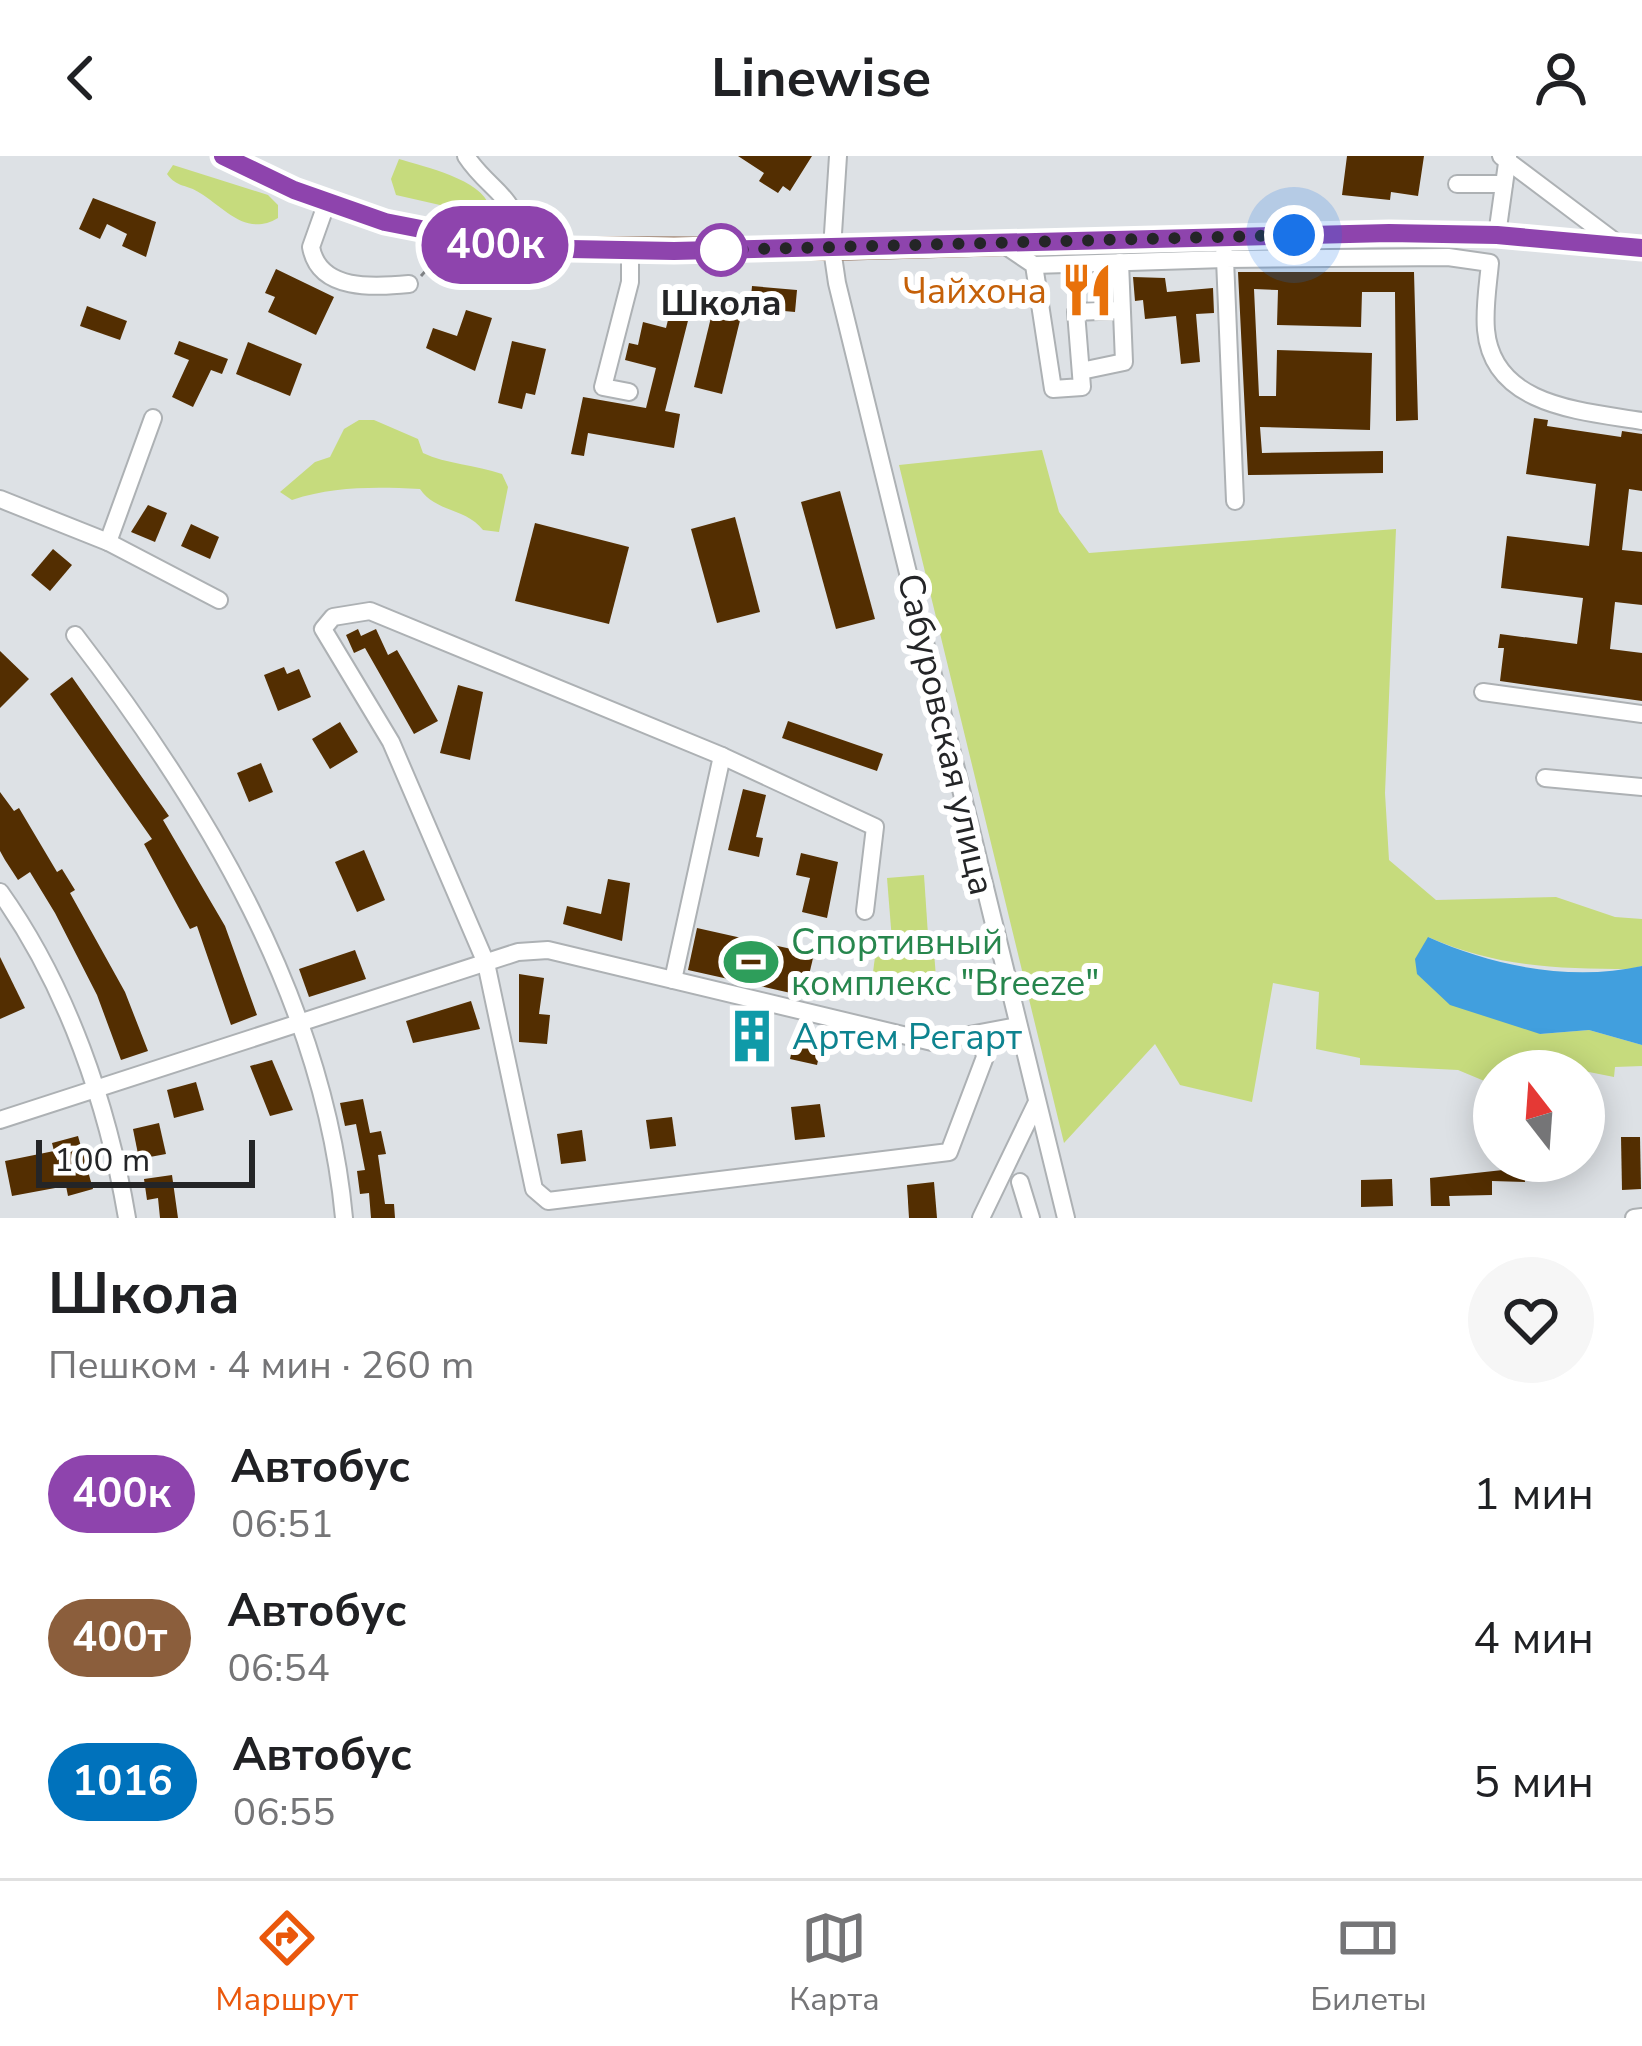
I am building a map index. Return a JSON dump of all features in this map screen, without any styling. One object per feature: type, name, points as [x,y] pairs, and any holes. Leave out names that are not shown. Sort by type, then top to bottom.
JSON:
[{"type":"main road","points":[[223,156],[327,202],[440,236],[518,248],[630,252],[1002,244],[1224,248],[1497,235],[1642,248]]},
{"type":"street","points":[[466,156],[513,206],[520,223],[518,248]]},
{"type":"street","name":"Сабуровская улица","points":[[838,156],[832,249],[1066,1218]]},
{"type":"street","points":[[1497,235],[1505,157]]},
{"type":"street","points":[[1505,157],[1618,244]]},
{"type":"street","points":[[1457,184],[1504,184]]},
{"type":"street","points":[[327,202],[311,247],[313,259],[358,288],[410,284]]},
{"type":"street","points":[[1002,244],[1034,265],[1120,262],[1224,248],[1448,257],[1490,263],[1486,332],[1497,368],[1544,404],[1642,421]]},
{"type":"street","points":[[1224,248],[1235,501]]},
{"type":"street","points":[[629,392],[603,387],[630,282],[630,252]]},
{"type":"street","points":[[1081,370],[1124,362],[1120,262]]},
{"type":"street","points":[[1034,265],[1053,389],[1082,387],[1076,312]]},
{"type":"street","points":[[1041,314],[1121,310]]},
{"type":"street","points":[[108,542],[153,418]]},
{"type":"street","points":[[0,499],[108,542],[219,600]]},
{"type":"street","points":[[865,911],[875,827],[722,756],[370,611],[333,617],[323,628],[418,797],[486,963],[534,1189],[548,1201],[950,1152],[985,1057],[980,1034]]},
{"type":"street","points":[[75,635],[184,786],[244,901],[300,1026],[324,1098],[344,1218]]},
{"type":"street","points":[[1483,692],[1642,714]]},
{"type":"street","points":[[673,980],[722,756]]},
{"type":"street","points":[[1545,778],[1642,787]]},
{"type":"street","points":[[0,892],[56,989],[95,1089],[127,1218]]},
{"type":"street","points":[[0,1120],[518,952],[548,950],[932,1042],[1017,1026]]},
{"type":"street","points":[[981,1218],[1036,1103]]},
{"type":"street","points":[[1020,1183],[1030,1218]]},
{"type":"path","points":[[410,284],[436,265],[445,248]]},
{"type":"green space","points":[[399,159],[464,182],[485,197],[490,207],[475,213],[396,195],[391,179]]},
{"type":"green space","points":[[173,165],[268,195],[278,205],[278,218],[256,224],[237,219],[178,184],[167,174]]},
{"type":"green space","points":[[359,420],[374,420],[418,439],[423,453],[432,457],[502,474],[508,487],[499,532],[483,530],[420,489],[340,490],[292,500],[280,492],[315,462],[330,457],[344,429]]},
{"type":"green space","points":[[1042,450],[1059,512],[1089,553],[1396,529],[1385,793],[1389,860],[1436,900],[1556,897],[1615,917],[1642,919],[1642,966],[1630,969],[1527,964],[1478,955],[1428,937],[1540,1034],[1589,1030],[1642,1045],[1642,1066],[1615,1067],[1614,1077],[1605,1075],[1605,1050],[1473,1050],[1473,1076],[1458,1070],[1360,1065],[1360,1058],[1316,1049],[1319,992],[1273,983],[1252,1102],[1180,1085],[1155,1044],[1064,1143],[899,465]]},
{"type":"green space","points":[[924,875],[929,950],[893,953],[887,878]]},
{"type":"green space","points":[[934,952],[937,990],[870,995],[875,957]]},
{"type":"water","points":[[1428,937],[1479,956],[1560,972],[1642,966],[1642,1045],[1589,1030],[1540,1034],[1450,1005],[1417,974],[1415,959]]},
{"type":"building","points":[[738,156],[812,156],[790,191],[783,186],[778,193],[759,181],[764,173]]},
{"type":"building","points":[[1347,156],[1424,156],[1418,196],[1391,192],[1390,200],[1342,195]]},
{"type":"building","points":[[93,198],[156,222],[146,257],[122,246],[127,234],[107,224],[100,239],[79,229]]},
{"type":"building","points":[[276,269],[334,297],[316,335],[268,312],[275,297],[265,293]]},
{"type":"building","points":[[1238,272],[1414,272],[1418,420],[1396,421],[1395,292],[1362,292],[1361,327],[1277,325],[1278,290],[1254,289],[1259,396],[1276,396],[1277,350],[1372,353],[1370,430],[1260,427],[1262,453],[1383,451],[1383,473],[1248,475]]},
{"type":"building","points":[[1133,277],[1165,278],[1167,292],[1213,288],[1214,313],[1196,314],[1200,362],[1181,364],[1176,316],[1145,319],[1143,300],[1135,301]]},
{"type":"building","points":[[752,286],[797,290],[795,312],[750,308]]},
{"type":"building","points":[[716,297],[744,304],[722,394],[694,387]]},
{"type":"building","points":[[673,300],[692,305],[665,411],[680,414],[674,448],[588,433],[584,456],[571,454],[583,397],[646,408],[656,368],[625,360],[629,343],[638,345],[643,322],[666,328]]},
{"type":"building","points":[[87,306],[127,321],[120,340],[80,326]]},
{"type":"building","points":[[466,310],[492,318],[475,371],[426,348],[433,328],[457,336]]},
{"type":"building","points":[[179,341],[228,359],[222,374],[211,370],[193,407],[172,397],[189,360],[174,354]]},
{"type":"building","points":[[512,341],[546,349],[535,395],[526,393],[522,409],[498,403]]},
{"type":"building","points":[[248,342],[302,364],[290,396],[236,374]]},
{"type":"building","points":[[1534,418],[1548,420],[1547,426],[1621,437],[1622,431],[1642,434],[1642,491],[1629,489],[1622,550],[1642,552],[1642,605],[1615,602],[1610,649],[1642,653],[1642,701],[1500,681],[1504,648],[1498,648],[1500,634],[1577,644],[1583,598],[1501,588],[1507,536],[1589,546],[1596,484],[1526,474]]},
{"type":"building","points":[[840,491],[875,619],[836,629],[801,502]]},
{"type":"building","points":[[148,505],[167,513],[155,542],[131,532]]},
{"type":"building","points":[[735,517],[760,612],[717,623],[691,529]]},
{"type":"building","points":[[535,523],[629,547],[609,624],[515,601]]},
{"type":"building","points":[[191,524],[219,537],[210,559],[181,546]]},
{"type":"building","points":[[53,549],[72,565],[50,591],[31,575]]},
{"type":"building","points":[[358,629],[361,636],[376,629],[388,655],[397,650],[438,721],[414,734],[365,648],[354,653],[346,635]]},
{"type":"building","points":[[0,651],[29,679],[0,708]]},
{"type":"building","points":[[284,667],[287,674],[299,669],[311,697],[278,711],[264,675]]},
{"type":"building","points":[[72,677],[169,816],[163,820],[225,926],[257,1015],[231,1025],[197,926],[190,929],[144,844],[152,839],[50,694]]},
{"type":"building","points":[[458,685],[483,692],[470,760],[440,753]]},
{"type":"building","points":[[788,721],[883,754],[877,771],[782,738]]},
{"type":"building","points":[[340,722],[358,752],[330,769],[312,739]]},
{"type":"building","points":[[261,763],[273,792],[249,802],[237,773]]},
{"type":"building","points":[[743,789],[766,795],[756,837],[763,838],[759,857],[728,850]]},
{"type":"building","points":[[0,792],[14,811],[19,808],[57,872],[62,869],[75,890],[70,893],[125,992],[148,1051],[121,1060],[97,995],[55,913],[30,872],[18,880],[5,860],[0,851]]},
{"type":"building","points":[[364,850],[385,900],[357,912],[335,862]]},
{"type":"building","points":[[801,853],[838,862],[827,918],[802,912],[810,878],[796,875]]},
{"type":"building","points":[[608,879],[630,883],[622,941],[563,924],[567,906],[601,914]]},
{"type":"building","name":"Спортивный комплекс \"Breeze\"","points":[[697,928],[814,954],[804,996],[688,970]]},
{"type":"building","points":[[355,950],[366,979],[309,997],[299,969]]},
{"type":"building","points":[[0,957],[25,1008],[0,1019]]},
{"type":"building","points":[[519,974],[544,978],[539,1014],[550,1015],[547,1044],[519,1042]]},
{"type":"building","points":[[471,1001],[480,1029],[413,1043],[406,1021]]},
{"type":"building","name":"Артем Регарт","points":[[740,1018],[771,1025],[764,1054],[733,1047]]},
{"type":"building","points":[[796,1032],[823,1038],[817,1065],[790,1059]]},
{"type":"building","points":[[272,1060],[293,1110],[270,1116],[250,1066]]},
{"type":"building","points":[[196,1082],[204,1110],[174,1118],[167,1090]]},
{"type":"building","points":[[363,1099],[370,1133],[381,1131],[386,1154],[378,1155],[385,1204],[394,1204],[395,1218],[371,1218],[369,1193],[360,1194],[357,1171],[365,1170],[356,1124],[345,1126],[340,1103]]},
{"type":"building","points":[[820,1104],[825,1137],[795,1140],[791,1107]]},
{"type":"building","points":[[672,1117],[676,1146],[650,1149],[646,1120]]},
{"type":"building","points":[[159,1123],[166,1154],[139,1159],[133,1129]]},
{"type":"building","points":[[582,1130],[586,1161],[561,1164],[557,1134]]},
{"type":"building","points":[[78,1136],[93,1189],[68,1196],[66,1186],[12,1196],[5,1161],[54,1151],[52,1143]]},
{"type":"building","points":[[1621,1137],[1640,1137],[1641,1189],[1622,1190]]},
{"type":"building","points":[[1473,1173],[1473,1182],[1492,1182],[1492,1195],[1449,1196],[1450,1206],[1431,1206],[1430,1178]]},
{"type":"building","points":[[172,1175],[178,1218],[160,1218],[158,1198],[147,1200],[144,1179]]},
{"type":"building","points":[[1392,1179],[1393,1206],[1361,1207],[1361,1180]]},
{"type":"building","points":[[934,1182],[937,1218],[909,1218],[907,1185]]},
{"type":"bus line","name":"400к","points":[[223,156],[294,190],[385,222],[518,248],[832,249],[1389,233],[1497,235],[1642,248]]},
{"type":"place","name":"Школа","points":[[721,250]]},
{"type":"place","name":"Чайхона","points":[[1087,290]]},
{"type":"place","name":"Спортивный комплекс \"Breeze\"","points":[[751,962]]},
{"type":"place","name":"Артем Регарт","points":[[752,1036]]},
{"type":"route","points":[[721,250],[1294,235]]}]
